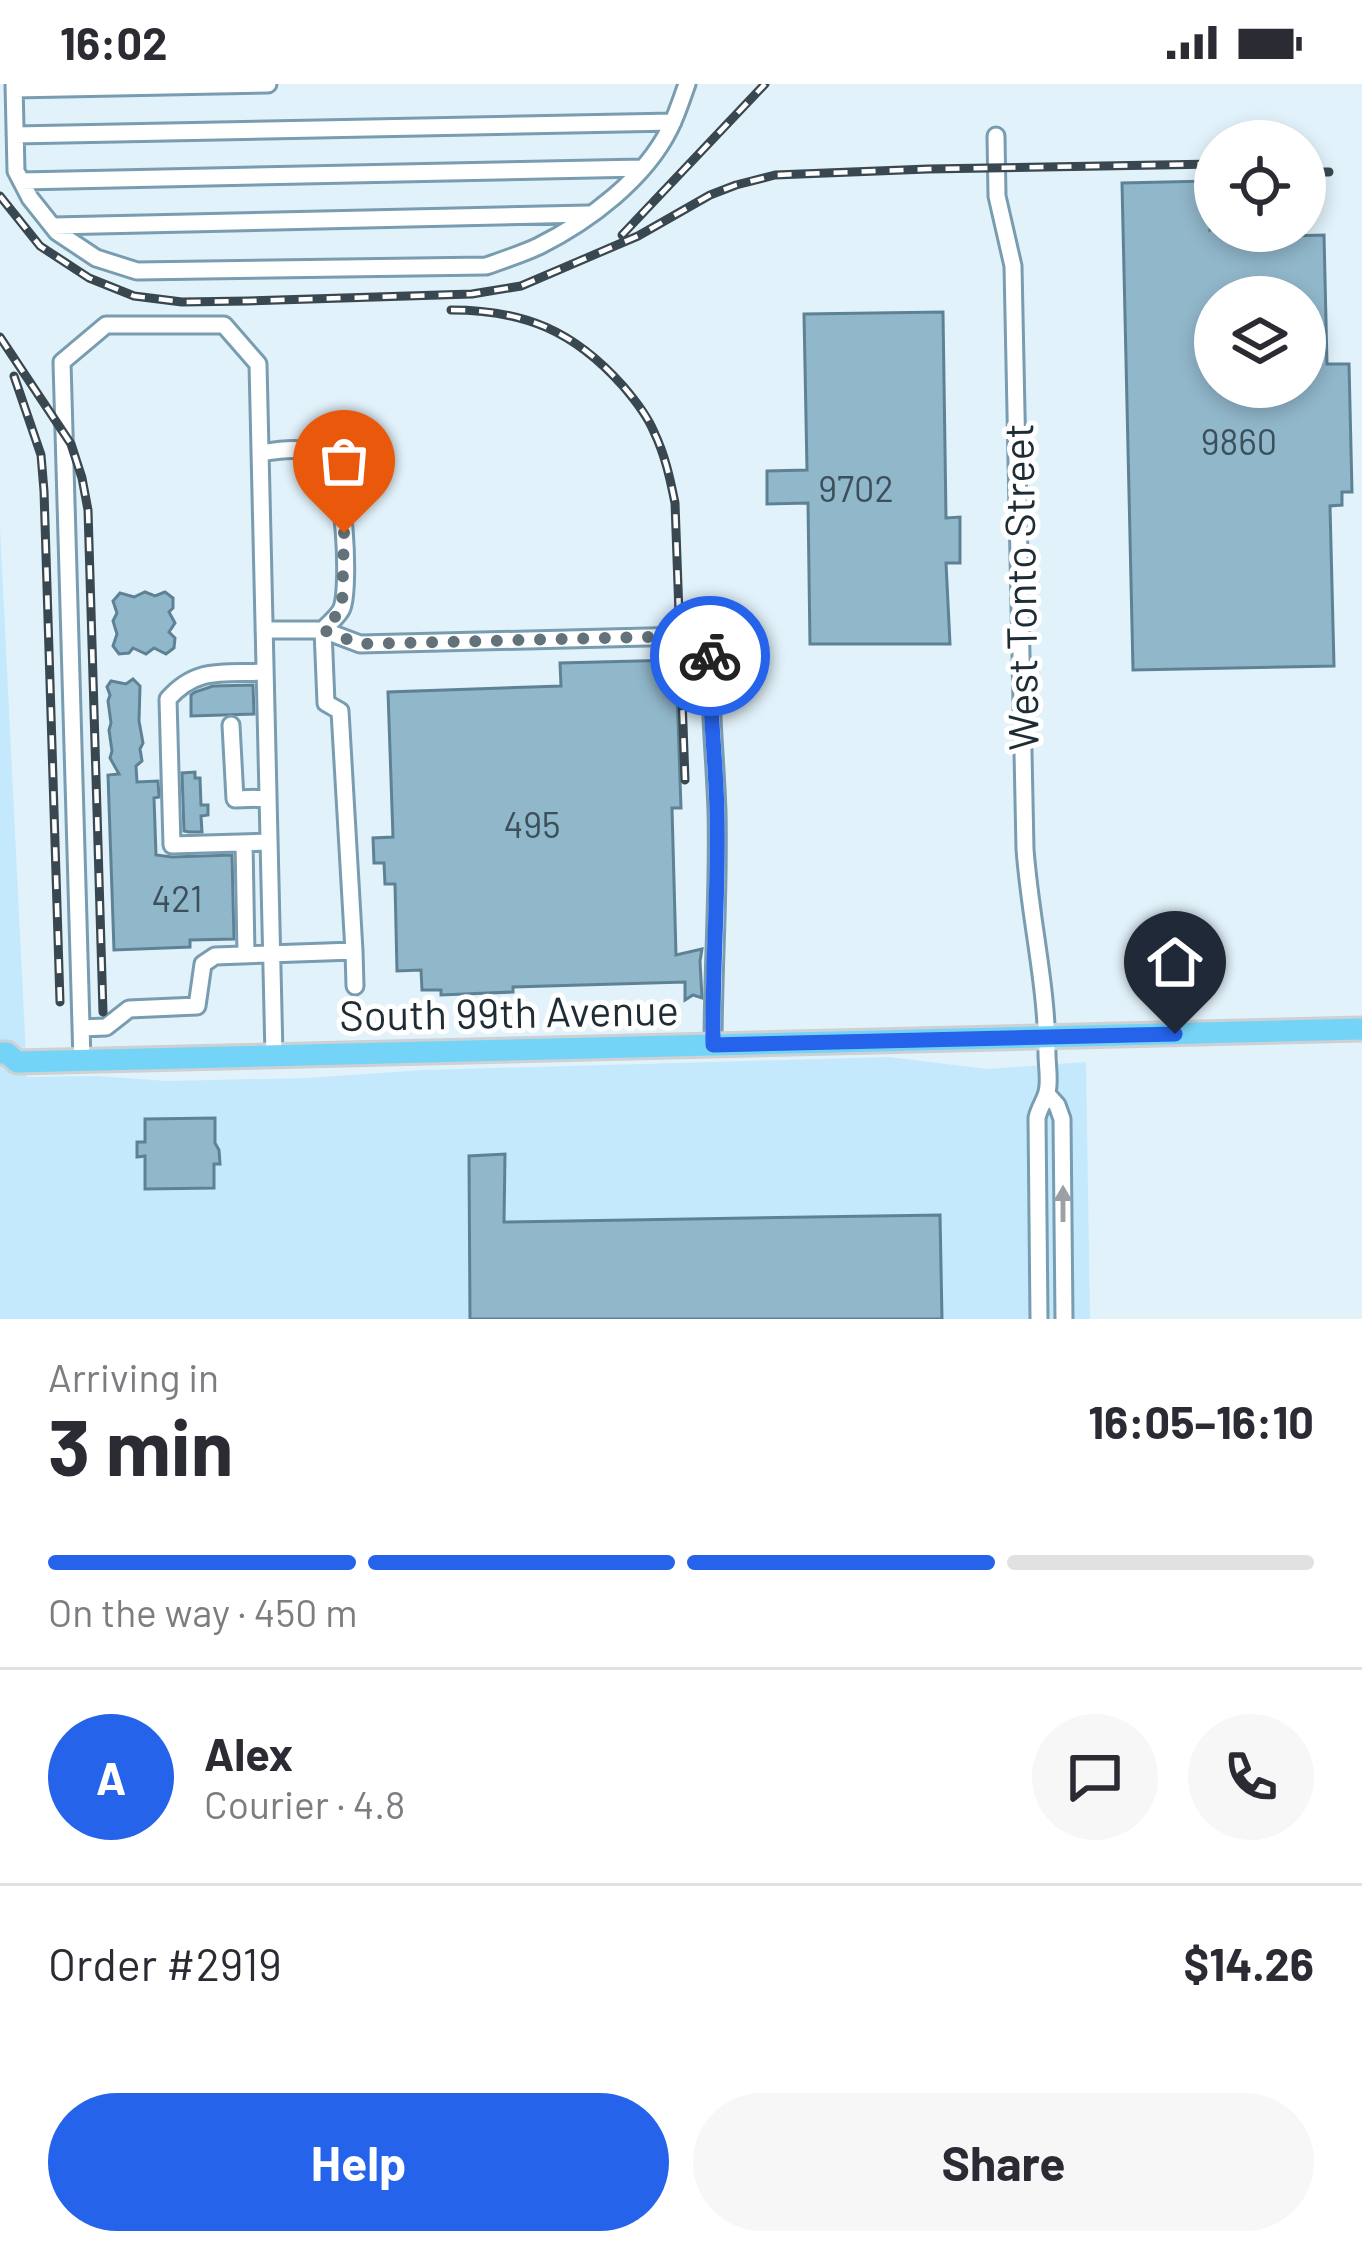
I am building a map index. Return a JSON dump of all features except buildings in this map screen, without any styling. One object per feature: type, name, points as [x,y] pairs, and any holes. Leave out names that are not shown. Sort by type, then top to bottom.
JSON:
[{"type":"main road","name":"South 99th Avenue","points":[[6,1062],[1362,1029]]},
{"type":"street","points":[[268,84],[14,87],[16,171],[53,226],[96,258],[137,271],[486,266],[538,246],[591,214],[642,168],[673,122],[687,84]]},
{"type":"street","points":[[15,135],[673,122]]},
{"type":"street","name":"West Tonto Street","points":[[996,136],[997,196],[1012,266],[1025,849],[1029,903],[1042,967],[1047,1094]]},
{"type":"street","points":[[21,181],[642,168]]},
{"type":"street","points":[[53,226],[591,214]]},
{"type":"street","points":[[82,1060],[62,362],[106,325],[224,325],[257,364],[274,1055]]},
{"type":"street","points":[[260,453],[306,451],[325,457],[343,505],[342,609],[323,630],[326,704],[340,711],[355,986]]},
{"type":"street","points":[[264,630],[323,630],[360,644],[680,636],[710,642],[717,833],[713,1045]]},
{"type":"street","points":[[265,672],[196,675],[169,699],[172,845],[269,842]]},
{"type":"street","points":[[231,725],[235,799],[268,798]]},
{"type":"street","points":[[244,843],[246,954]]},
{"type":"street","points":[[81,1028],[106,1027],[129,1009],[197,1006],[203,964],[215,956],[353,951]]},
{"type":"street","points":[[1039,1319],[1037,1118],[1047,1094],[1062,1119],[1064,1319]]},
{"type":"shaded area","points":[[0,527],[27,1077],[308,1078],[423,1070],[889,1057],[987,1069],[1086,1062],[1090,1319],[0,1319]]},
{"type":"railway","points":[[622,235],[765,84]]},
{"type":"railway","points":[[0,196],[40,246],[89,278],[134,296],[182,302],[248,301],[472,294],[521,286],[638,236],[710,195],[775,175],[1194,164]]},
{"type":"railway","points":[[451,310],[502,314],[567,338],[605,367],[651,426],[675,503],[685,780]]},
{"type":"railway","points":[[0,337],[71,444],[88,510],[103,1012]]},
{"type":"railway","points":[[14,376],[41,455],[44,491],[60,1002]]},
{"type":"way so far","points":[[344,533],[342,609],[323,630],[360,644],[687,636],[710,642],[710,656]]},
{"type":"route","points":[[710,656],[717,810],[713,1045],[1175,1034]]}]
